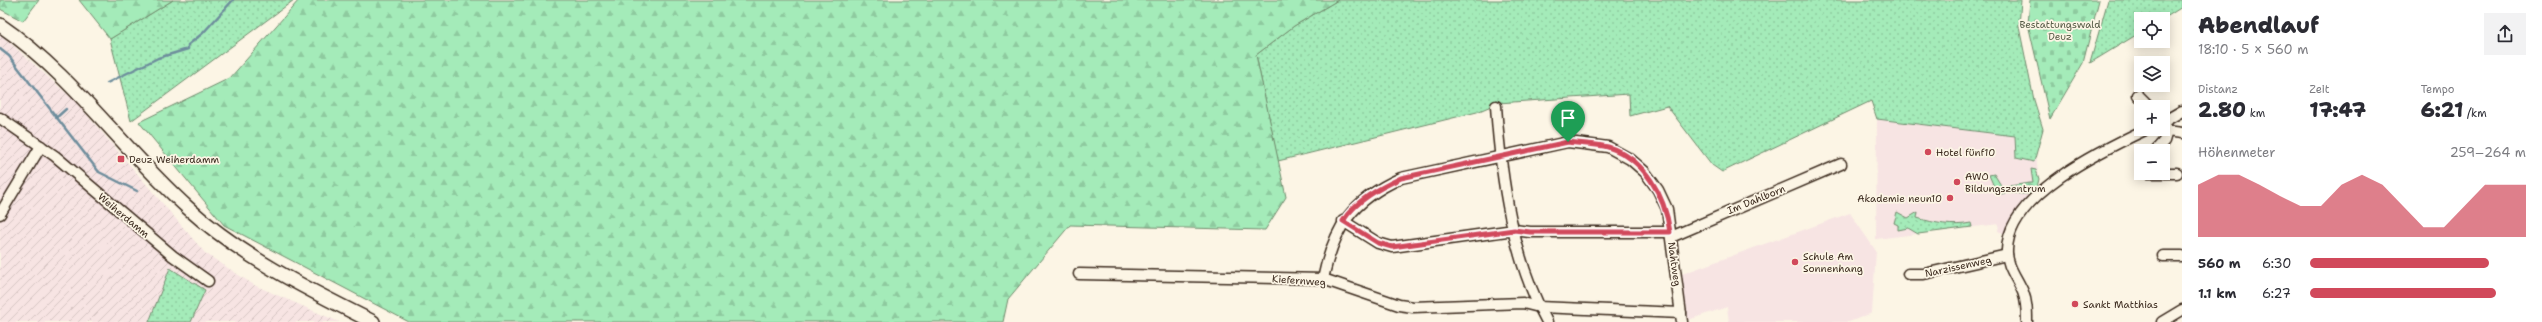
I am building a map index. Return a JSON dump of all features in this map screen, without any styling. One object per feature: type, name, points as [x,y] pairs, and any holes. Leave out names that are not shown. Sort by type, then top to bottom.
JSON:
[{"type":"main road","points":[[0,25],[18,38],[50,66],[82,98],[158,180],[211,228],[266,264],[373,322]]},
{"type":"street","points":[[2138,95],[2143,100]]},
{"type":"street","points":[[1496,106],[1500,156],[1514,230],[1539,307],[1547,322]]},
{"type":"street","points":[[2170,119],[2182,111]]},
{"type":"street","name":"Weiherdamm","points":[[0,118],[41,146],[173,256],[208,281]]},
{"type":"street","points":[[2170,126],[2182,133]]},
{"type":"street","points":[[2027,322],[2026,301],[2007,255],[2009,237],[2014,225],[2046,186],[2098,152],[2134,135]]},
{"type":"street","name":"Nahtweg","points":[[1323,279],[1334,240],[1343,221],[1362,201],[1380,188],[1401,178],[1568,142],[1608,147],[1630,159],[1645,172],[1658,190],[1667,209],[1682,318]]},
{"type":"street","points":[[0,214],[41,146]]},
{"type":"street","name":"Im Dahlborn","points":[[1671,234],[1841,164]]},
{"type":"street","points":[[2170,173],[2177,173]]},
{"type":"street","points":[[1343,221],[1378,243],[1392,247],[1514,230],[1530,232],[1671,234]]},
{"type":"street","name":"Narzissenweg","points":[[1908,274],[1924,274],[2007,255]]},
{"type":"street","points":[[2163,256],[2182,256]]},
{"type":"street","name":"Kiefernweg","points":[[1079,274],[1323,279],[1399,305],[1413,307],[1523,303],[1539,307],[1682,318]]},
{"type":"street","points":[[2162,322],[2182,310]]},
{"type":"shaded area","points":[[0,34],[75,101],[205,253],[254,285],[339,322],[0,322]]},
{"type":"shaded area","name":"AWO Bildungszentrum","points":[[1877,119],[2015,136],[2016,158],[2043,129],[2036,155],[2039,179],[2036,191],[2015,214],[2005,234],[1998,231],[1999,224],[1876,239]]},
{"type":"shaded area","name":"Schule Am Sonnenhang","points":[[1850,213],[1876,251],[1872,313],[1849,322],[1729,322],[1727,307],[1688,320],[1682,274]]},
{"type":"green space","points":[[0,0],[39,0],[23,21],[0,9]]},
{"type":"green space","points":[[79,0],[173,0],[110,39]]},
{"type":"green space","points":[[173,0],[294,0],[131,121],[110,39]]},
{"type":"green space","points":[[299,0],[1338,0],[1294,26],[1256,55],[1286,197],[1265,230],[1070,225],[1008,299],[1003,322],[409,322],[224,225],[139,122],[230,78]]},
{"type":"green space","points":[[1338,0],[2021,0],[2019,27],[2034,100],[2043,129],[2034,162],[2016,158],[2015,136],[1877,119],[1871,101],[1722,172],[1712,165],[1667,106],[1630,116],[1629,94],[1498,103],[1477,112],[1278,161],[1256,55],[1294,26]]},
{"type":"green space","name":"Bestattungswald Deuz","points":[[2030,0],[2099,0],[2083,63],[2050,119],[2028,24]]},
{"type":"green space","points":[[2108,0],[2182,0],[2182,7],[2170,15],[2170,12],[2134,12],[2134,36],[2090,63]]},
{"type":"green space","points":[[2031,169],[2036,170],[2039,179],[2036,191],[2028,194],[2001,194],[1998,188],[1995,189],[1989,175],[1994,174],[2002,187],[2033,183]]},
{"type":"green space","points":[[1897,212],[1908,218],[1918,212],[1917,218],[1937,223],[1971,223],[1972,227],[1918,234],[1908,228],[1898,230],[1898,225],[1894,223]]},
{"type":"green space","points":[[170,268],[205,290],[191,322],[149,322]]},
{"type":"waterway","points":[[107,83],[158,58],[188,49],[188,45],[203,33],[233,0]]},
{"type":"waterway","points":[[0,49],[9,56],[99,172],[137,191]]},
{"type":"waterway","points":[[56,118],[66,109]]},
{"type":"place","name":"Hotel fünf10","points":[[1928,152]]},
{"type":"place","name":"Deuz Weiherdamm","points":[[121,159]]},
{"type":"place","name":"AWO Bildungszentrum","points":[[1957,182]]},
{"type":"place","name":"Akademie neun10","points":[[1950,198]]},
{"type":"place","name":"Schule Am Sonnenhang","points":[[1795,262]]},
{"type":"place","name":"Sankt Matthias","points":[[2075,304]]},
{"type":"route","points":[[1568,142],[1608,147],[1630,159],[1645,172],[1658,190],[1667,209],[1670,232],[1530,232],[1514,230],[1502,233],[1392,247],[1378,243],[1343,221],[1362,201],[1380,188],[1401,178],[1568,142]]}]
